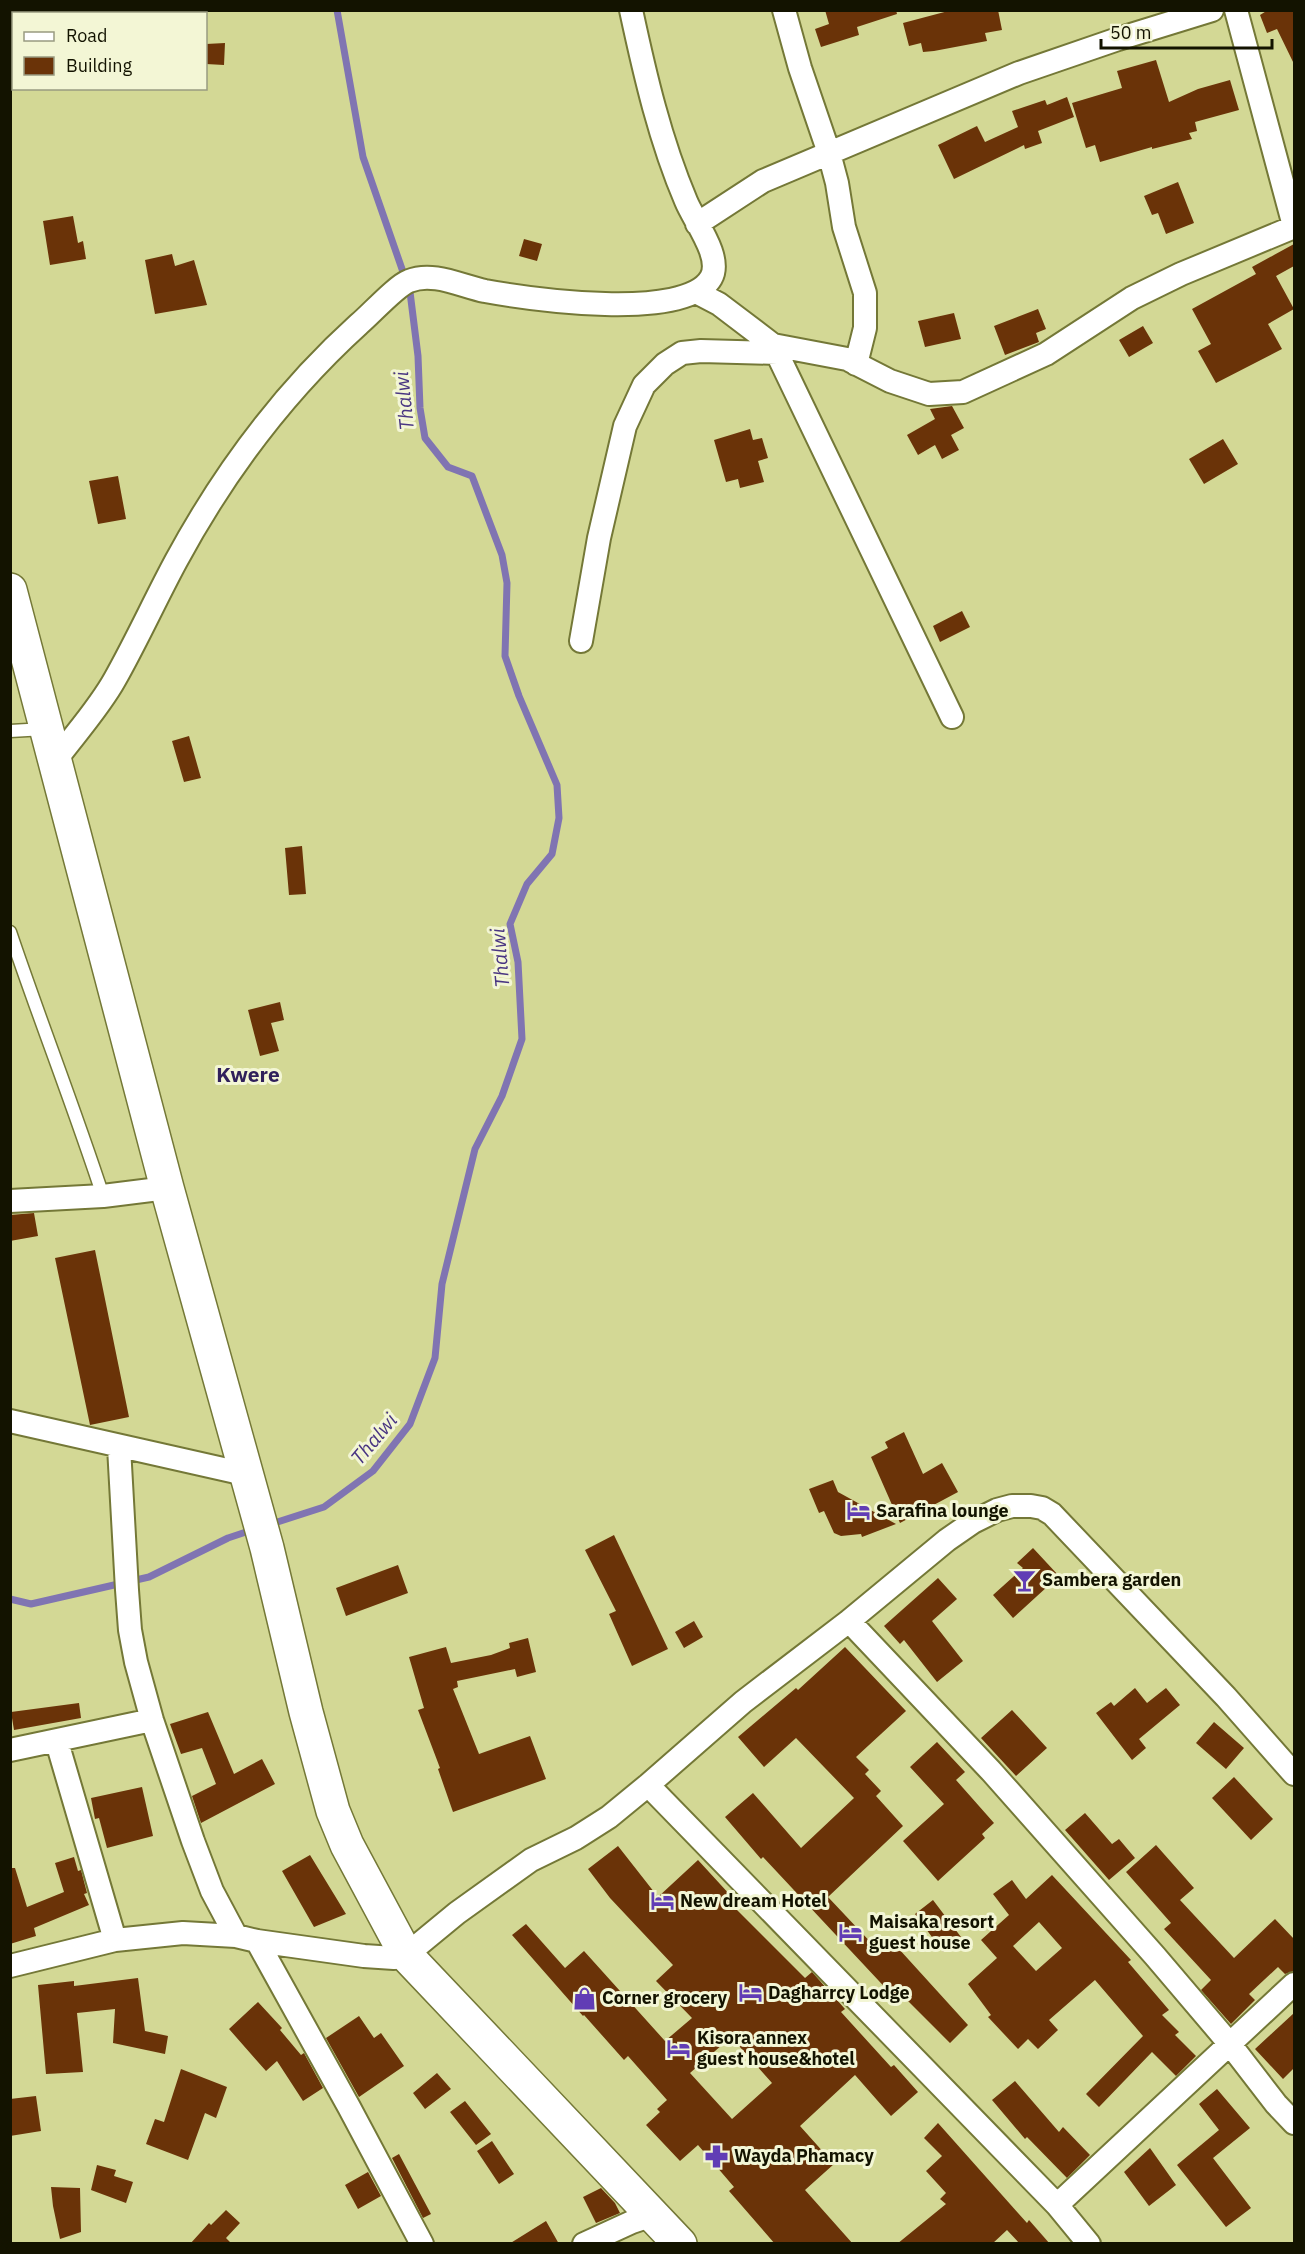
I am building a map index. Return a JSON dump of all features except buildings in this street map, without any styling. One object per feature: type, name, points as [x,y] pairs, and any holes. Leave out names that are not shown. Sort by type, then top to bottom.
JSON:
[{"type":"street","points":[[55,761],[114,681],[177,560],[216,493],[303,381],[348,334],[407,282],[424,278],[554,300],[613,304],[658,303],[696,292],[706,284],[712,276],[715,262],[711,249],[685,199],[650,94],[631,10]]},
{"type":"street","points":[[784,10],[800,68],[829,153],[844,226],[865,293],[865,328],[856,364]]},
{"type":"street","points":[[697,224],[763,182],[1019,73],[1212,10]]},
{"type":"street","points":[[581,641],[599,538],[625,426],[644,385],[665,364],[682,353],[775,349],[846,359],[907,388],[929,394],[963,392],[1046,354],[1131,298],[1181,274],[1294,227],[1236,10]]},
{"type":"street","points":[[696,292],[719,304],[775,349],[952,717]]},
{"type":"street","points":[[10,590],[167,1188],[267,1548],[306,1712],[333,1811],[361,1874],[406,1955],[680,2244]]},
{"type":"street","points":[[10,1201],[103,1196],[167,1188]]},
{"type":"street","points":[[10,1421],[245,1474]]},
{"type":"street","points":[[119,1447],[130,1630],[136,1662],[152,1720],[212,1891],[246,1939],[350,2107],[422,2244]]},
{"type":"street","points":[[10,1966],[115,1940],[183,1933],[394,1959],[406,1955],[457,1913],[531,1860],[594,1827],[648,1785],[743,1702],[973,1522],[997,1510],[1012,1506],[1042,1508],[1052,1514],[1226,1697],[1294,1774]]},
{"type":"street","points":[[849,1621],[991,1771],[1229,2043],[1252,2075],[1294,2123]]},
{"type":"street","points":[[10,1750],[57,1742],[152,1720]]},
{"type":"street","points":[[57,1742],[115,1940]]},
{"type":"street","points":[[648,1785],[1057,2205],[1089,2244]]},
{"type":"street","points":[[1057,2205],[1294,1984]]},
{"type":"street","points":[[584,2244],[653,2215]]},
{"type":"lane","points":[[10,731],[46,729]]},
{"type":"lane","points":[[10,932],[35,1006],[75,1110],[103,1196]]},
{"type":"waterway","name":"Thalwi","points":[[268,1525],[324,1507],[373,1471],[410,1424],[435,1358],[442,1284],[475,1149],[502,1096],[522,1039],[518,962],[510,924],[527,884],[552,854],[559,818],[557,785],[519,696],[505,656],[507,583],[502,555],[472,476],[448,467],[425,438],[420,408],[418,356],[410,292],[363,157],[337,10]]},
{"type":"waterway","name":"Thalwi","points":[[10,1599],[31,1604],[149,1577],[228,1538],[252,1530]]},
{"type":"place","name":"Sarafina lounge","points":[[858,1511]]},
{"type":"place","name":"Sambera garden","points":[[1024,1580]]},
{"type":"place","name":"New dream Hotel","points":[[662,1901]]},
{"type":"place","name":"Maisaka resort guest house","points":[[851,1932]]},
{"type":"place","name":"Dagharrcy Lodge","points":[[750,1993]]},
{"type":"place","name":"Corner grocery","points":[[584,1998]]},
{"type":"place","name":"Kisora annex guest house&hotel","points":[[679,2048]]},
{"type":"place","name":"Wayda Phamacy","points":[[716,2156]]},
{"type":"district","name":"Kwere","points":[[248,1075]]}]
